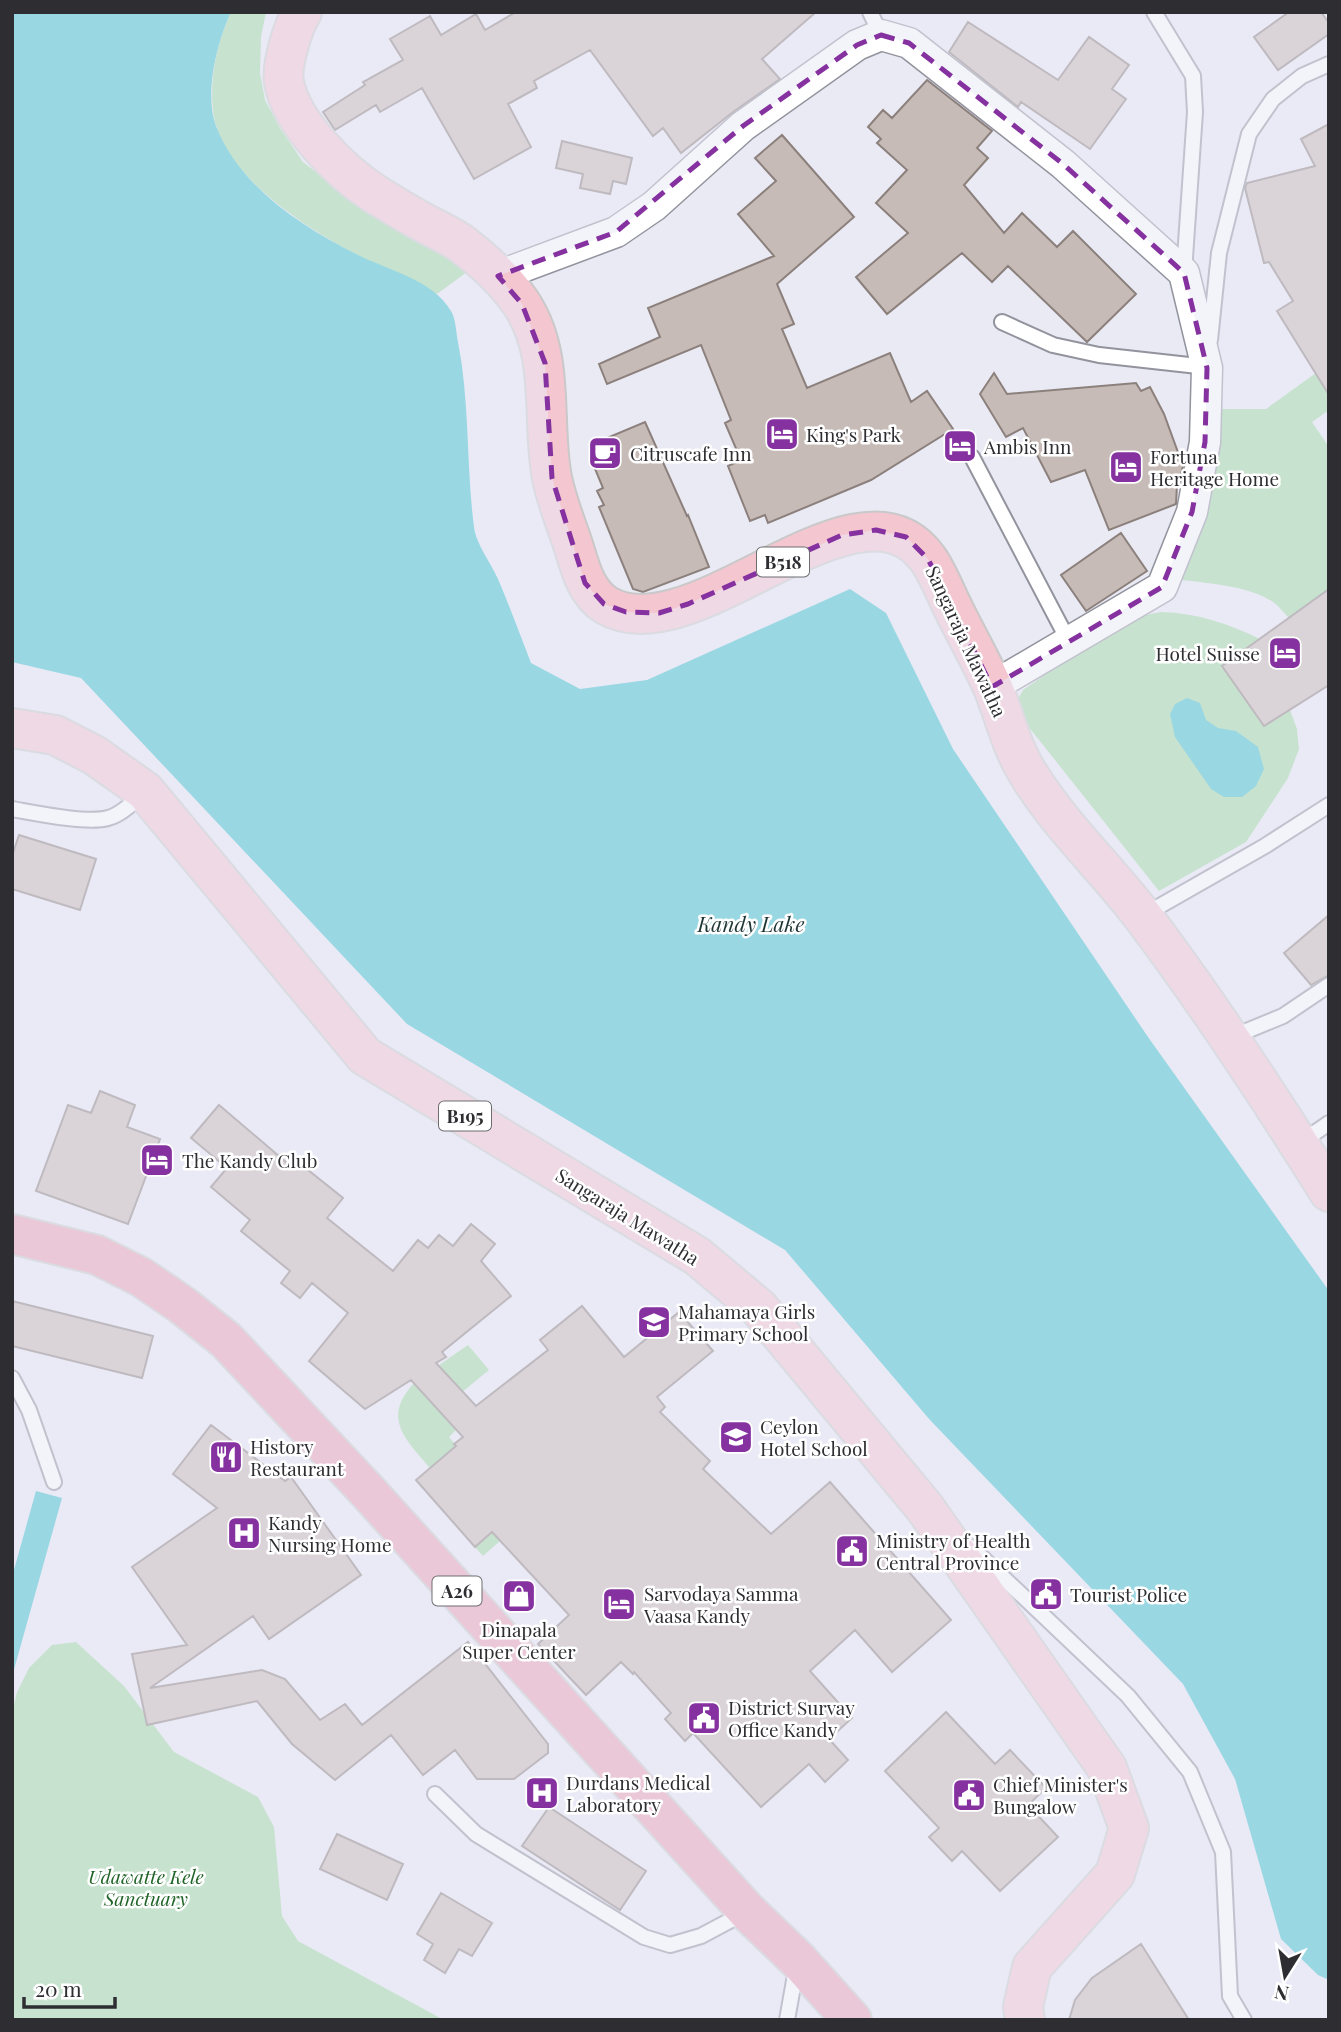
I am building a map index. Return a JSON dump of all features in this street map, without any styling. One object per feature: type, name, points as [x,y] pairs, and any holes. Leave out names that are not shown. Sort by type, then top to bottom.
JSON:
[{"type":"highway","name":"A26","points":[[12,1234],[97,1255],[141,1277],[226,1340],[370,1494],[747,1911],[852,2020]]},
{"type":"main road","name":"Sangaraja Mawatha","points":[[302,12],[290,44],[283,80],[300,122],[330,157],[371,191],[461,243],[498,276],[522,304],[545,363],[552,478],[585,583],[604,604],[626,612],[659,613],[688,604],[842,535],[876,530],[906,537],[928,559],[992,687],[1027,772],[1049,804],[1142,916],[1229,1039],[1314,1134],[1329,1192]]},
{"type":"main road","name":"Sangaraja Mawatha","points":[[12,728],[55,736],[94,755],[145,791],[365,1056],[697,1256],[759,1308],[925,1508]]},
{"type":"main road","points":[[925,1508],[1107,1768],[1129,1828],[1115,1874],[1032,1966],[1023,2007],[1025,2020]]},
{"type":"street","points":[[498,276],[616,232],[654,206],[743,126],[857,45],[876,23],[909,43],[1063,164],[1184,273],[1207,368],[1205,442],[1192,512],[1162,587],[992,687]]},
{"type":"lane","points":[[1154,12],[1193,76],[1195,112],[1184,273]]},
{"type":"lane","points":[[1002,322],[1053,345],[1099,355],[1207,368],[1219,253],[1249,134],[1273,99],[1302,76],[1329,64]]},
{"type":"lane","points":[[972,457],[1068,640]]},
{"type":"lane","points":[[12,809],[75,818],[108,818],[134,802],[145,791]]},
{"type":"lane","points":[[1142,916],[1265,846],[1329,805]]},
{"type":"lane","points":[[1229,1039],[1283,1016],[1329,985]]},
{"type":"lane","points":[[12,1378],[29,1409],[54,1482]]},
{"type":"lane","name":"Sangaraja Mawatha","points":[[925,1508],[990,1564],[1128,1696],[1190,1772],[1223,1852],[1230,1996],[1244,2020]]},
{"type":"lane","points":[[435,1794],[476,1834],[644,1937],[670,1945],[701,1936],[747,1911]]},
{"type":"lane","points":[[787,2020],[797,1960]]},
{"type":"highlighted area","points":[[881,35],[909,43],[1063,164],[1184,273],[1207,368],[1205,442],[1192,512],[1162,587],[992,687],[928,559],[906,537],[876,530],[842,535],[688,604],[659,613],[626,612],[604,604],[585,583],[552,478],[545,363],[522,304],[498,276],[616,232],[743,126],[857,45]]},
{"type":"green space","points":[[231,12],[266,12],[261,37],[260,73],[265,100],[303,162],[365,210],[427,243],[467,272],[437,294],[336,243],[293,216],[252,182],[223,143],[213,108],[214,66]]},
{"type":"green space","points":[[1316,373],[1321,382],[1329,377],[1329,410],[1312,422],[1329,447],[1329,589],[1289,618],[1263,596],[1225,586],[1174,579],[1219,409],[1266,409]]},
{"type":"green space","points":[[1161,612],[1212,620],[1260,639],[1223,667],[1264,726],[1290,710],[1297,729],[1299,749],[1288,778],[1246,842],[1159,891],[1016,711],[1023,690],[1125,619]]},
{"type":"green space","points":[[468,1345],[489,1370],[439,1411],[456,1430],[449,1437],[520,1523],[483,1556],[475,1547],[494,1531],[436,1463],[430,1468],[420,1457],[405,1437],[398,1416],[405,1394],[416,1381]]},
{"type":"green space","name":"Udawatte Kele Sanctuary","points":[[76,1642],[124,1686],[174,1752],[258,1797],[274,1827],[282,1916],[298,1941],[444,2020],[12,2020],[12,1713],[17,1692],[29,1668],[52,1645]]},
{"type":"water","name":"Kandy Lake","points":[[12,12],[231,12],[217,53],[211,99],[216,126],[226,148],[240,168],[256,186],[295,218],[358,255],[422,284],[443,300],[453,314],[462,365],[475,533],[498,579],[531,663],[580,689],[647,680],[850,589],[886,613],[953,749],[1148,1037],[1329,1291],[1329,1980],[1318,1975],[1281,1939],[1235,1779],[1183,1684],[930,1420],[785,1250],[407,1024],[81,678],[12,662]]},
{"type":"water","points":[[1187,698],[1200,703],[1206,720],[1218,728],[1236,731],[1258,747],[1264,769],[1256,786],[1242,797],[1224,797],[1211,789],[1175,737],[1170,714],[1175,704]]},
{"type":"water","points":[[36,1491],[62,1498],[13,1673],[12,1577]]},
{"type":"building","points":[[516,12],[816,12],[762,59],[780,79],[681,153],[663,128],[653,136],[590,50],[534,81],[537,88],[508,104],[531,147],[474,179],[422,88],[380,112],[376,105],[335,130],[323,112],[365,85],[363,82],[403,60],[390,39],[430,16],[441,35],[476,14],[485,30]]},
{"type":"building","points":[[1289,12],[1321,12],[1329,23],[1329,34],[1278,70],[1254,37]]},
{"type":"building","points":[[968,22],[1058,80],[1089,37],[1129,65],[1112,89],[1126,99],[1090,149],[1021,102],[1018,107],[949,52]]},
{"type":"building","points":[[927,80],[992,131],[977,148],[988,158],[964,185],[1004,233],[1022,213],[1057,247],[1073,231],[1136,294],[1087,342],[1008,266],[992,282],[962,253],[887,314],[856,277],[908,233],[876,203],[907,170],[877,143],[881,139],[868,127],[883,110],[892,118]]},
{"type":"building","points":[[1329,124],[1329,395],[1277,311],[1293,301],[1269,262],[1264,263],[1245,188],[1247,183],[1315,166],[1301,139]]},
{"type":"building","points":[[782,135],[854,217],[777,284],[794,324],[782,329],[807,388],[890,353],[911,402],[927,391],[953,429],[871,480],[768,523],[765,515],[750,521],[728,466],[741,460],[725,423],[731,420],[701,345],[607,384],[599,364],[660,337],[648,308],[774,256],[738,214],[776,181],[755,158]]},
{"type":"building","points":[[562,141],[632,158],[626,184],[613,181],[610,194],[580,188],[583,174],[556,168]]},
{"type":"building","points":[[994,373],[1007,394],[1136,383],[1141,391],[1150,387],[1164,414],[1183,466],[1177,485],[1176,504],[1109,530],[1085,470],[1051,482],[1023,428],[1006,437],[980,394]]},
{"type":"building","points":[[645,422],[709,567],[643,592],[633,589],[599,507],[604,505],[597,491],[603,488],[593,464],[603,461],[595,443]]},
{"type":"building","points":[[1121,533],[1147,571],[1086,611],[1061,575]]},
{"type":"building","name":"Hotel Suisse","points":[[1329,589],[1329,685],[1264,726],[1222,666]]},
{"type":"building","points":[[19,835],[96,859],[80,910],[12,889],[12,856]]},
{"type":"building","points":[[1329,915],[1329,975],[1311,985],[1284,953]]},
{"type":"building","points":[[100,1091],[135,1105],[127,1127],[160,1139],[128,1224],[36,1191],[68,1105],[91,1113]]},
{"type":"building","points":[[219,1105],[293,1168],[298,1162],[343,1198],[327,1218],[393,1271],[418,1240],[428,1248],[439,1235],[453,1246],[471,1224],[495,1244],[481,1261],[511,1296],[442,1352],[446,1357],[436,1363],[476,1406],[548,1350],[540,1340],[582,1306],[624,1357],[679,1312],[713,1351],[657,1397],[665,1407],[660,1412],[710,1461],[703,1469],[771,1534],[830,1482],[951,1620],[892,1672],[855,1630],[810,1671],[852,1718],[829,1739],[848,1760],[825,1782],[809,1764],[761,1807],[693,1733],[685,1741],[665,1719],[671,1713],[634,1672],[633,1674],[621,1662],[586,1695],[538,1644],[569,1615],[492,1532],[475,1547],[416,1480],[463,1437],[411,1380],[365,1409],[309,1361],[348,1313],[312,1283],[300,1298],[281,1283],[290,1271],[241,1231],[250,1220],[211,1187],[227,1168],[191,1138]]},
{"type":"building","points":[[12,1301],[153,1336],[142,1378],[12,1346]]},
{"type":"building","points":[[211,1425],[285,1481],[291,1477],[361,1575],[269,1639],[253,1616],[150,1688],[262,1670],[285,1679],[320,1720],[345,1704],[362,1725],[468,1642],[548,1744],[548,1753],[514,1779],[477,1779],[455,1750],[423,1775],[391,1735],[335,1780],[292,1744],[257,1701],[147,1725],[132,1654],[187,1645],[132,1567],[217,1508],[173,1474]]},
{"type":"building","points":[[946,1712],[995,1764],[1010,1750],[1046,1788],[1028,1805],[1058,1837],[1000,1891],[962,1851],[952,1861],[929,1837],[939,1828],[885,1771]]},
{"type":"building","points":[[549,1807],[646,1871],[620,1910],[522,1846]]},
{"type":"building","points":[[337,1834],[403,1864],[387,1900],[320,1869]]},
{"type":"building","points":[[441,1893],[492,1923],[472,1956],[459,1949],[445,1973],[424,1960],[433,1944],[417,1934]]},
{"type":"building","points":[[1141,1944],[1189,2020],[1069,2020],[1075,2000],[1092,1978]]},
{"type":"place","name":"King's Park","points":[[782,434]]},
{"type":"place","name":"Ambis Inn","points":[[960,446]]},
{"type":"place","name":"Citruscafe Inn","points":[[605,453]]},
{"type":"place","name":"Fortuna Heritage Home","points":[[1126,467]]},
{"type":"place","name":"Hotel Suisse","points":[[1285,653]]},
{"type":"place","name":"The Kandy Club","points":[[157,1160]]},
{"type":"place","name":"Mahamaya Girls Primary School","points":[[654,1322]]},
{"type":"place","name":"Ceylon Hotel School","points":[[736,1437]]},
{"type":"place","name":"History Restaurant","points":[[226,1457]]},
{"type":"place","name":"Kandy Nursing Home","points":[[244,1533]]},
{"type":"place","name":"Ministry of Health Central Province","points":[[852,1551]]},
{"type":"place","name":"Tourist Police","points":[[1046,1594]]},
{"type":"place","name":"Dinapala Super Center","points":[[519,1596]]},
{"type":"place","name":"Sarvodaya Samma Vaasa Kandy","points":[[619,1604]]},
{"type":"place","name":"District Survay Office Kandy","points":[[704,1718]]},
{"type":"place","name":"Durdans Medical Laboratory","points":[[542,1793]]},
{"type":"place","name":"Chief Minister's Bungalow","points":[[969,1795]]}]
